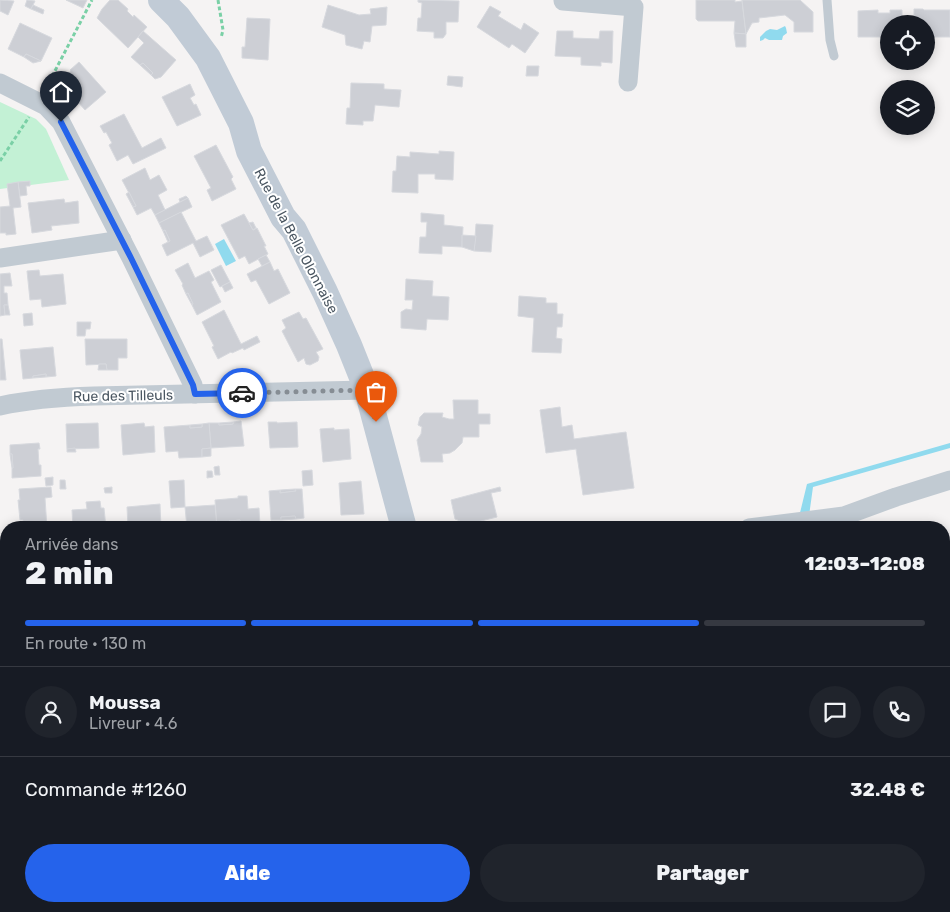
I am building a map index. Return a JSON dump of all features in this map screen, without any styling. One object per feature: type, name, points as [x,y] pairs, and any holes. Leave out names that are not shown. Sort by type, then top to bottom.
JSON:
[{"type":"street","name":"Rue de la Belle Olonnaise","points":[[161,0],[178,17],[208,58],[241,123],[249,151],[283,217],[294,230],[325,292],[367,390],[402,521]]},
{"type":"street","points":[[563,0],[634,7],[628,82]]},
{"type":"street","points":[[0,83],[46,106],[61,122],[122,240],[190,379],[195,394]]},
{"type":"street","points":[[0,258],[122,240]]},
{"type":"street","name":"Rue des Tilleuls","points":[[0,406],[17,402],[94,396],[367,390]]},
{"type":"street","points":[[804,521],[844,516],[950,480]]},
{"type":"lane","points":[[827,0],[830,40],[834,56]]},
{"type":"path","points":[[0,160],[38,102],[92,0]]},
{"type":"path","points":[[218,0],[223,30],[220,44]]},
{"type":"green space","points":[[0,102],[36,119],[46,129],[69,180],[0,189]]},
{"type":"water","points":[[785,26],[787,33],[783,36],[782,40],[769,40],[765,38],[760,41],[760,37],[766,31],[770,29],[777,30]]},
{"type":"water","points":[[224,239],[236,261],[226,266],[215,244]]},
{"type":"water","points":[[950,443],[950,448],[813,487],[809,516],[799,517],[807,484]]},
{"type":"building","points":[[0,0],[14,1],[8,15],[0,11]]},
{"type":"building","points":[[27,0],[35,1],[31,9],[25,6]]},
{"type":"building","points":[[66,0],[87,0],[83,8]]},
{"type":"building","points":[[110,0],[118,0],[128,9],[127,11],[133,17],[134,15],[147,27],[128,48],[97,18]]},
{"type":"building","points":[[418,0],[459,1],[458,22],[446,22],[446,34],[443,38],[434,38],[434,32],[417,31],[418,18],[421,18],[422,3],[418,2]]},
{"type":"building","points":[[696,0],[742,1],[746,34],[734,33],[735,21],[698,21],[696,19]]},
{"type":"building","points":[[742,0],[800,0],[813,12],[813,32],[794,32],[794,22],[785,15],[759,18],[759,22],[752,23],[746,34]]},
{"type":"building","points":[[33,5],[44,10],[43,14],[31,9]]},
{"type":"building","points":[[328,5],[359,15],[371,14],[370,9],[387,7],[386,25],[372,26],[370,42],[364,41],[362,49],[346,45],[345,35],[322,27]]},
{"type":"building","points":[[490,6],[501,12],[498,16],[521,30],[524,23],[539,33],[525,53],[512,44],[509,48],[477,27]]},
{"type":"building","points":[[914,9],[950,10],[950,37],[935,37],[935,15],[914,15]]},
{"type":"building","points":[[878,10],[878,13],[890,13],[890,10],[902,10],[902,15],[880,15],[880,37],[858,37],[858,11]]},
{"type":"building","points":[[247,18],[270,19],[268,60],[242,58],[242,47],[245,47]]},
{"type":"building","points":[[20,23],[52,38],[41,61],[26,54],[24,57],[8,49]]},
{"type":"building","points":[[143,31],[176,60],[161,77],[155,79],[151,75],[153,73],[143,63],[140,65],[131,57],[144,43],[138,37]]},
{"type":"building","points":[[557,31],[573,31],[573,38],[599,39],[600,31],[613,31],[612,63],[601,62],[601,66],[581,65],[581,57],[555,56]]},
{"type":"building","points":[[734,33],[746,34],[746,47],[736,47]]},
{"type":"building","points":[[26,54],[41,61],[33,63],[24,57]]},
{"type":"building","points":[[79,62],[106,92],[85,110],[77,101],[80,99],[63,78]]},
{"type":"building","points":[[143,63],[153,73],[151,75],[140,65]]},
{"type":"building","points":[[527,66],[539,66],[538,76],[526,76]]},
{"type":"building","points":[[448,76],[463,77],[462,87],[447,85]]},
{"type":"building","points":[[351,83],[384,84],[384,89],[401,90],[399,107],[375,105],[373,121],[363,121],[363,125],[346,124],[347,108],[350,108]]},
{"type":"building","points":[[190,84],[195,95],[190,98],[194,105],[196,104],[201,115],[177,126],[162,97]]},
{"type":"building","points":[[67,85],[80,99],[77,101],[65,87]]},
{"type":"building","points":[[124,114],[142,148],[161,138],[166,148],[133,164],[128,155],[117,161],[109,145],[112,143],[100,126]]},
{"type":"building","points":[[216,145],[233,177],[231,179],[236,189],[212,201],[207,190],[211,188],[194,156]]},
{"type":"building","points":[[439,151],[454,152],[453,180],[435,179],[435,174],[418,174],[418,193],[392,192],[393,171],[396,171],[397,156],[410,157],[410,152],[439,154]]},
{"type":"building","points":[[145,168],[150,180],[159,175],[167,190],[158,195],[165,210],[155,215],[151,208],[137,215],[133,207],[136,206],[122,180]]},
{"type":"building","points":[[30,181],[30,186],[26,186],[27,195],[20,196],[18,182]]},
{"type":"building","points":[[18,182],[21,207],[13,208],[16,234],[6,235],[6,233],[0,233],[0,207],[10,206],[7,184]]},
{"type":"building","points":[[129,192],[136,206],[133,207],[126,194]]},
{"type":"building","points":[[186,196],[188,198],[180,202],[179,199]]},
{"type":"building","points":[[188,198],[192,207],[159,223],[155,215]]},
{"type":"building","points":[[64,199],[65,203],[78,201],[79,223],[51,226],[52,230],[32,233],[28,203]]},
{"type":"building","points":[[181,212],[196,241],[207,236],[214,250],[200,257],[193,243],[167,256],[162,245],[170,241],[159,223]]},
{"type":"building","points":[[421,213],[444,215],[444,225],[463,227],[462,247],[442,246],[442,254],[419,253],[420,237],[426,237],[427,222],[421,222]]},
{"type":"building","points":[[244,214],[253,230],[257,228],[268,254],[249,264],[245,256],[239,259],[221,225]]},
{"type":"building","points":[[253,222],[256,228],[253,230],[249,223]]},
{"type":"building","points":[[476,224],[493,225],[491,252],[474,251]]},
{"type":"building","points":[[165,230],[170,241],[168,242],[163,231]]},
{"type":"building","points":[[462,235],[476,236],[474,251],[462,247]]},
{"type":"building","points":[[266,255],[270,262],[262,266],[258,259]]},
{"type":"building","points":[[270,262],[274,271],[278,269],[290,293],[269,304],[256,280],[251,282],[247,274]]},
{"type":"building","points":[[188,263],[195,278],[209,271],[214,280],[211,282],[221,302],[197,315],[188,293],[186,294],[175,270]]},
{"type":"building","points":[[221,265],[230,282],[220,287],[211,270]]},
{"type":"building","points":[[39,270],[40,276],[63,274],[66,304],[42,307],[41,299],[30,300],[27,271]]},
{"type":"building","points":[[10,273],[12,286],[4,286],[8,305],[4,305],[5,315],[0,316],[0,274]]},
{"type":"building","points":[[406,279],[433,281],[432,296],[449,297],[448,320],[427,319],[426,330],[401,328],[401,312],[406,309],[412,310],[413,300],[405,300]]},
{"type":"building","points":[[230,282],[233,288],[225,292],[222,286]]},
{"type":"building","points":[[188,293],[193,304],[192,305],[186,294]]},
{"type":"building","points":[[519,296],[546,298],[546,303],[557,303],[557,314],[563,314],[562,327],[557,327],[556,338],[562,339],[561,353],[532,352],[534,318],[518,316]]},
{"type":"building","points":[[4,305],[8,305],[10,315],[5,315]]},
{"type":"building","points":[[224,310],[241,344],[257,336],[260,342],[244,350],[243,348],[231,352],[218,359],[202,322]]},
{"type":"building","points":[[299,312],[303,319],[306,318],[323,349],[316,352],[319,357],[318,361],[310,365],[306,364],[304,358],[298,362],[282,331],[286,328],[282,320]]},
{"type":"building","points":[[32,313],[33,325],[24,326],[23,314]]},
{"type":"building","points":[[77,322],[91,322],[90,329],[86,329],[85,336],[77,336]]},
{"type":"building","points":[[0,339],[2,339],[6,380],[0,380]]},
{"type":"building","points":[[85,339],[127,339],[127,358],[118,358],[118,370],[107,370],[106,364],[86,365]]},
{"type":"building","points":[[53,347],[56,376],[46,377],[46,374],[23,379],[20,350]]},
{"type":"building","points":[[99,364],[106,364],[107,370],[98,370]]},
{"type":"building","points":[[46,374],[46,377],[33,378],[33,376]]},
{"type":"building","points":[[453,400],[478,400],[478,414],[490,414],[490,424],[479,424],[479,437],[463,437],[462,443],[455,450],[442,454],[443,462],[421,462],[417,440],[421,434],[422,427],[418,425],[420,417],[424,413],[443,413],[442,417],[454,419]]},
{"type":"building","points":[[560,407],[562,427],[572,425],[574,439],[626,432],[634,488],[583,495],[576,449],[546,453],[540,410]]},
{"type":"building","points":[[241,421],[244,446],[211,448],[209,423],[219,423],[219,425],[233,424],[233,422]]},
{"type":"building","points":[[233,422],[233,424],[219,425],[219,423]]},
{"type":"building","points":[[268,422],[297,422],[298,447],[270,448]]},
{"type":"building","points":[[98,423],[99,448],[67,449],[66,424]]},
{"type":"building","points":[[144,423],[145,427],[154,426],[155,452],[123,455],[121,425]]},
{"type":"building","points":[[209,423],[211,448],[202,449],[202,457],[179,458],[178,451],[166,452],[164,427],[190,425],[190,428],[202,427],[202,424]]},
{"type":"building","points":[[202,424],[202,427],[190,428],[190,425]]},
{"type":"building","points":[[334,428],[334,430],[349,429],[351,459],[323,462],[320,429]]},
{"type":"building","points":[[39,443],[41,476],[12,478],[13,468],[10,445]]},
{"type":"building","points":[[75,448],[76,452],[67,452],[67,449]]},
{"type":"building","points":[[211,448],[211,456],[202,457],[202,449]]},
{"type":"building","points":[[10,454],[12,454],[13,468],[12,468]]},
{"type":"building","points":[[219,466],[220,475],[215,475],[214,467]]},
{"type":"building","points":[[312,470],[313,485],[303,486],[302,471]]},
{"type":"building","points":[[207,471],[212,471],[213,477],[207,478]]},
{"type":"building","points":[[53,477],[53,485],[46,486],[45,478]]},
{"type":"building","points":[[60,480],[65,480],[66,489],[60,489]]},
{"type":"building","points":[[184,480],[185,507],[171,508],[169,481]]},
{"type":"building","points":[[361,481],[364,514],[341,515],[339,483]]},
{"type":"building","points":[[51,487],[52,497],[45,498],[47,521],[20,520],[19,489]]},
{"type":"building","points":[[112,487],[112,493],[105,493],[104,488]]},
{"type":"building","points":[[500,487],[501,491],[491,493],[497,517],[481,521],[460,521],[455,519],[451,500]]},
{"type":"building","points":[[295,489],[296,491],[280,493],[280,490]]},
{"type":"building","points":[[295,489],[302,489],[304,518],[296,519],[295,516],[281,517],[281,520],[271,520],[269,491],[280,490],[280,493],[296,491]]},
{"type":"building","points":[[238,496],[247,496],[248,509],[259,508],[260,521],[216,521],[215,500],[238,498]]},
{"type":"building","points":[[100,501],[101,508],[104,508],[105,521],[73,521],[72,510],[87,509],[86,502]]},
{"type":"building","points":[[160,504],[161,521],[128,521],[127,507]]},
{"type":"building","points":[[215,505],[216,521],[186,521],[185,507]]},
{"type":"building","points":[[295,516],[296,519],[281,520],[281,517]]},
{"type":"way so far","points":[[242,393],[367,390],[376,422]]},
{"type":"route","points":[[61,122],[131,258],[193,385],[195,394],[242,393]]}]
